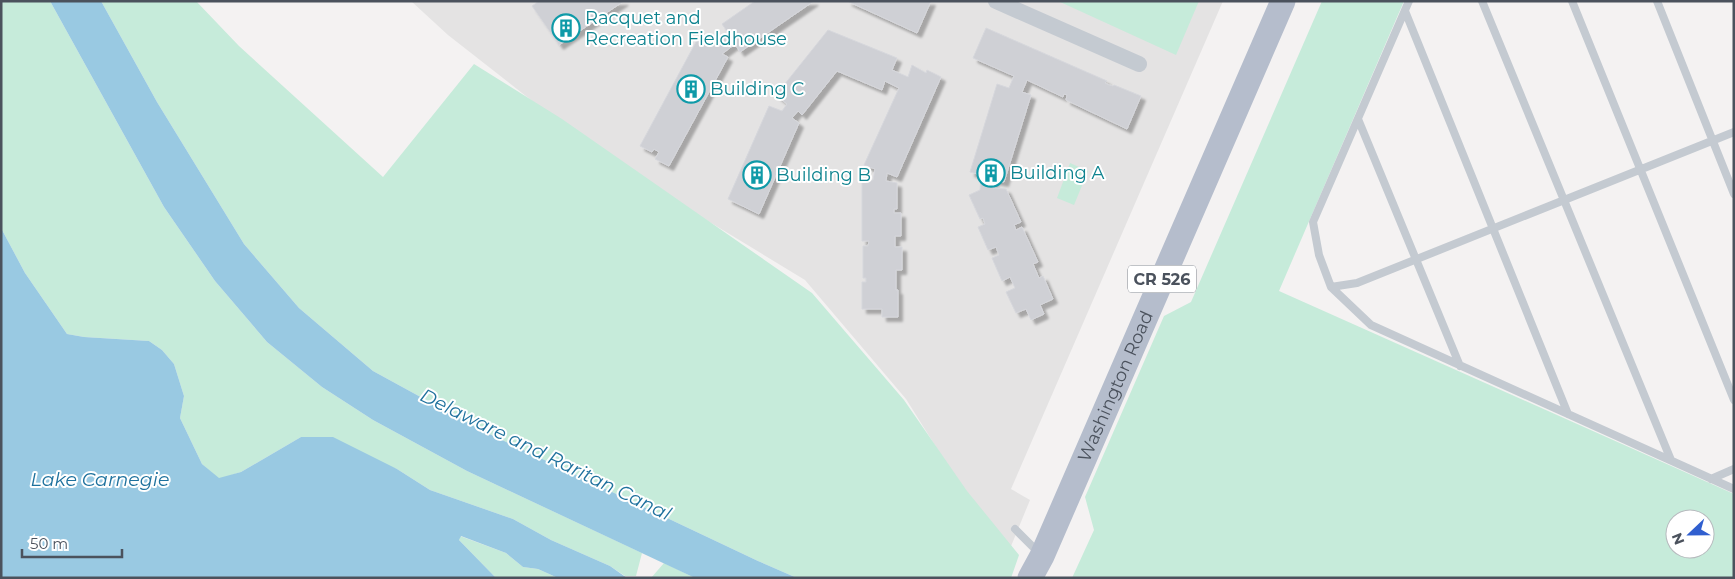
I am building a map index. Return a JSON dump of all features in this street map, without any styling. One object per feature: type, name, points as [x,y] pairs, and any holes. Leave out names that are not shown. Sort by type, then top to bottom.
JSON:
[{"type":"main road","name":"Washington Road","points":[[1030,578],[1042,556],[1283,1]]},
{"type":"street","points":[[996,1],[1139,64]]},
{"type":"lane","points":[[1409,1],[1313,222],[1319,255],[1332,287],[1371,325],[1734,489]]},
{"type":"lane","points":[[1482,1],[1670,460]]},
{"type":"lane","points":[[1572,1],[1734,400]]},
{"type":"lane","points":[[1657,1],[1734,194]]},
{"type":"lane","points":[[1404,11],[1568,414]]},
{"type":"lane","points":[[1358,119],[1460,366]]},
{"type":"lane","points":[[1332,287],[1358,283],[1734,132]]},
{"type":"lane","points":[[1711,479],[1734,469]]},
{"type":"lane","points":[[1015,529],[1042,556]]},
{"type":"shaded area","points":[[411,1],[1223,1],[1011,489],[1030,500],[1009,551],[978,514],[906,399],[805,280],[609,161],[448,35]]},
{"type":"green space","points":[[1,1],[50,1],[164,207],[215,281],[267,342],[322,387],[373,420],[467,471],[642,553],[636,576],[625,576],[610,566],[551,540],[513,519],[430,490],[397,469],[301,437],[241,472],[219,479],[202,464],[180,418],[184,396],[174,364],[162,350],[149,341],[84,337],[67,334],[25,273],[1,228]]},
{"type":"green space","points":[[101,1],[196,1],[239,46],[383,177],[474,64],[562,119],[812,293],[904,400],[967,491],[1019,555],[1011,578],[797,578],[481,430],[373,371],[299,308],[244,244],[157,102]]},
{"type":"green space","points":[[1058,1],[1199,1],[1176,55]]},
{"type":"green space","points":[[1322,1],[1404,1],[1279,291],[1734,494],[1734,578],[1072,578],[1094,530],[1085,497],[1164,316],[1191,302]]},
{"type":"green space","points":[[1070,163],[1088,171],[1074,205],[1057,198]]},
{"type":"green space","points":[[460,536],[506,553],[523,567],[538,569],[558,578],[496,578],[459,540]]},
{"type":"green space","points":[[664,563],[695,578],[651,578]]},
{"type":"water","points":[[50,1],[101,1],[157,102],[244,244],[299,308],[373,371],[481,430],[797,578],[695,578],[467,471],[373,420],[322,387],[267,342],[215,281],[164,207]]},
{"type":"water","name":"Lake Carnegie","points":[[1,228],[25,273],[67,334],[84,337],[149,341],[162,350],[174,364],[184,396],[180,418],[202,464],[219,478],[241,472],[301,437],[333,437],[397,469],[430,490],[513,519],[551,540],[610,566],[627,578],[558,578],[538,569],[523,567],[506,553],[461,536],[459,540],[496,578],[1,578]]},
{"type":"building","name":"Racquet and Recreation Fieldhouse","points":[[539,1],[624,1],[559,45],[532,6]]},
{"type":"building","name":"Building C","points":[[755,1],[814,1],[740,52],[735,44],[722,54],[728,57],[669,166],[655,159],[659,152],[654,149],[652,152],[640,146],[697,40],[708,46],[728,33],[722,24]]},
{"type":"building","points":[[847,1],[931,1],[917,33]]},
{"type":"building","name":"Building A","points":[[986,28],[1107,81],[1105,83],[1109,85],[1114,85],[1141,96],[1127,129],[1066,100],[1067,95],[1064,94],[1063,97],[1027,80],[1022,92],[1031,95],[1004,182],[994,180],[993,188],[1006,189],[1021,222],[1014,225],[1016,230],[1022,227],[1038,262],[1033,264],[1039,278],[1043,276],[1053,299],[1040,305],[1044,314],[1031,320],[1026,309],[1016,313],[1006,292],[1015,288],[1010,277],[1002,281],[992,258],[999,255],[996,247],[988,250],[978,227],[985,224],[983,218],[980,219],[969,195],[980,190],[981,175],[970,172],[997,84],[1009,88],[1014,76],[973,58]]},
{"type":"building","name":"Building B","points":[[828,30],[897,58],[892,70],[908,77],[912,65],[926,73],[927,70],[941,77],[897,177],[887,173],[886,181],[897,183],[897,209],[894,209],[894,213],[901,213],[901,236],[895,236],[895,247],[902,247],[902,270],[896,270],[898,317],[882,317],[882,309],[862,309],[862,282],[866,282],[866,278],[863,278],[863,246],[868,246],[869,241],[862,241],[862,180],[873,180],[875,169],[864,165],[899,88],[885,81],[882,90],[837,71],[802,115],[798,111],[792,118],[799,123],[759,214],[728,199],[769,106],[782,111],[787,104],[776,95]]},
{"type":"place","name":"Racquet and Recreation Fieldhouse","points":[[566,28]]},
{"type":"place","name":"Building C","points":[[691,89]]},
{"type":"place","name":"Building A","points":[[991,173]]},
{"type":"place","name":"Building B","points":[[757,175]]},
{"type":"water label","name":"Delaware and Raritan Canal","points":[[546,454]]}]
